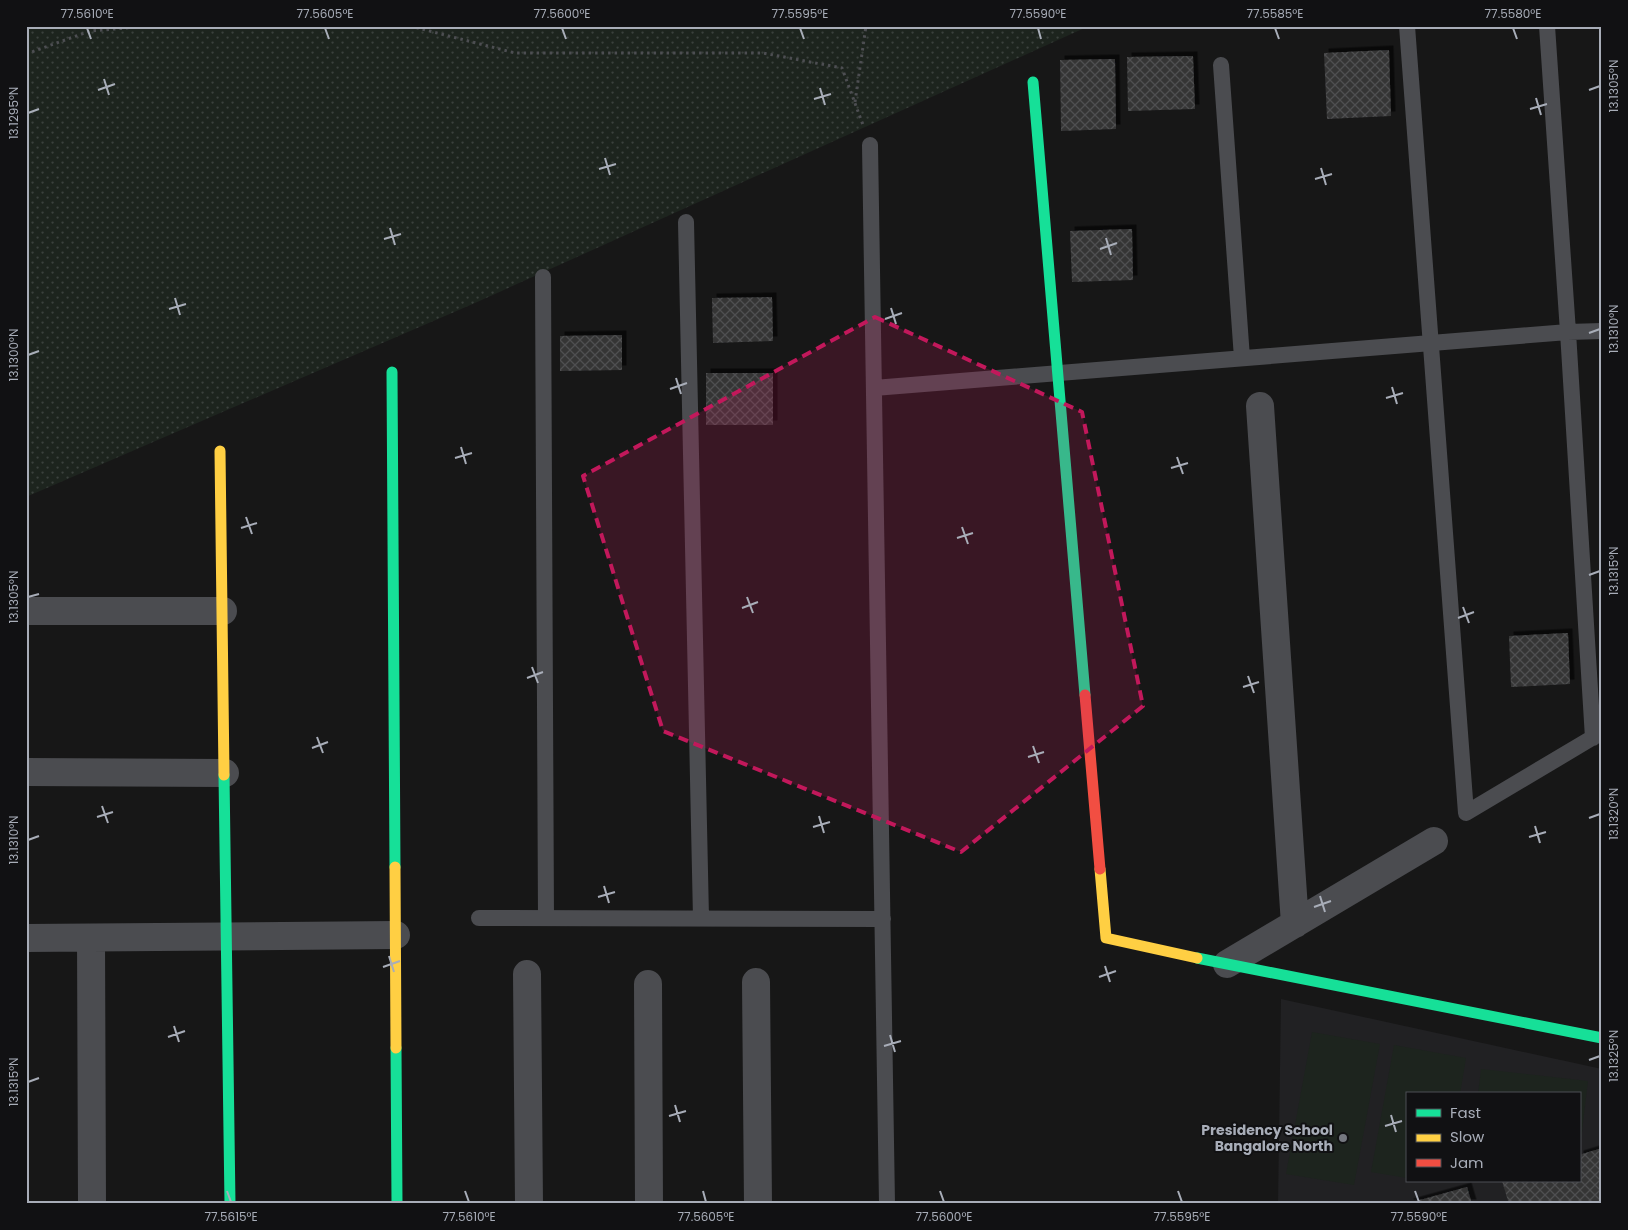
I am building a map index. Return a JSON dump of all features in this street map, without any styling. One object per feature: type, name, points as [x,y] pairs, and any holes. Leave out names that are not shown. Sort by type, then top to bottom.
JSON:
[{"type":"street","points":[[1034,82],[1106,938],[1227,964],[1602,1038]]},
{"type":"street","points":[[392,372],[397,1204]]},
{"type":"street","points":[[1260,406],[1295,924]]},
{"type":"street","points":[[220,451],[230,1204]]},
{"type":"street","points":[[26,611],[222,611]]},
{"type":"street","points":[[26,772],[225,773]]},
{"type":"street","points":[[1227,964],[1434,841]]},
{"type":"street","points":[[26,938],[396,935]]},
{"type":"street","points":[[91,938],[92,1204]]},
{"type":"street","points":[[527,974],[529,1204]]},
{"type":"street","points":[[756,982],[758,1204]]},
{"type":"street","points":[[648,984],[649,1204]]},
{"type":"lane","points":[[1406,26],[1466,813],[1597,735],[1547,26]]},
{"type":"lane","points":[[1221,65],[1242,358]]},
{"type":"lane","points":[[870,145],[887,1204]]},
{"type":"lane","points":[[686,222],[701,918]]},
{"type":"lane","points":[[543,277],[546,918]]},
{"type":"lane","points":[[874,388],[1568,332],[1602,331]]},
{"type":"lane","points":[[479,918],[883,919]]},
{"type":"path","points":[[26,54],[90,31],[152,26]]},
{"type":"path","points":[[410,26],[515,53],[763,53],[842,68],[870,145]]},
{"type":"path","points":[[855,102],[866,26]]},
{"type":"highlighted area","points":[[875,317],[1082,412],[1143,706],[961,852],[663,731],[583,476]]},
{"type":"shaded area","points":[[26,26],[1089,26],[475,303],[26,497]]},
{"type":"shaded area","name":"Presidency School Bangalore North","points":[[1281,999],[1602,1069],[1602,1204],[1278,1204]]},
{"type":"shaded area","points":[[1312,1032],[1380,1044],[1354,1185],[1286,1174]]},
{"type":"shaded area","points":[[1394,1045],[1466,1058],[1460,1092],[1406,1092],[1406,1178],[1371,1172]]},
{"type":"shaded area","points":[[1481,1069],[1588,1081],[1581,1140],[1580,1092],[1478,1092]]},
{"type":"building","points":[[1389,50],[1391,116],[1327,119],[1324,53]]},
{"type":"building","points":[[1193,56],[1195,109],[1128,111],[1127,57]]},
{"type":"building","points":[[1115,59],[1116,129],[1061,131],[1060,60]]},
{"type":"building","points":[[1132,229],[1133,280],[1072,282],[1070,231]]},
{"type":"building","points":[[772,297],[773,341],[713,343],[712,298]]},
{"type":"building","points":[[622,335],[622,370],[560,371],[560,336]]},
{"type":"building","points":[[706,373],[773,373],[773,425],[706,425]]},
{"type":"building","points":[[1568,633],[1570,684],[1511,687],[1509,636]]},
{"type":"building","points":[[1602,1148],[1602,1204],[1509,1204],[1502,1182],[1580,1182],[1580,1155]]},
{"type":"building","points":[[1467,1187],[1472,1204],[1409,1204],[1409,1203]]},
{"type":"traffic: fast","points":[[1033,82],[1085,695]]},
{"type":"traffic: fast","points":[[392,372],[395,867]]},
{"type":"traffic: fast","points":[[224,775],[230,1204]]},
{"type":"traffic: fast","points":[[1197,958],[1602,1038]]},
{"type":"traffic: fast","points":[[396,1048],[397,1204]]},
{"type":"traffic: slow","points":[[220,451],[224,775]]},
{"type":"traffic: slow","points":[[395,867],[396,1048]]},
{"type":"traffic: slow","points":[[1100,869],[1106,938],[1197,958]]},
{"type":"traffic: jam","points":[[1085,695],[1100,869]]},
{"type":"place","name":"Presidency School Bangalore North","points":[[1343,1138]]}]
